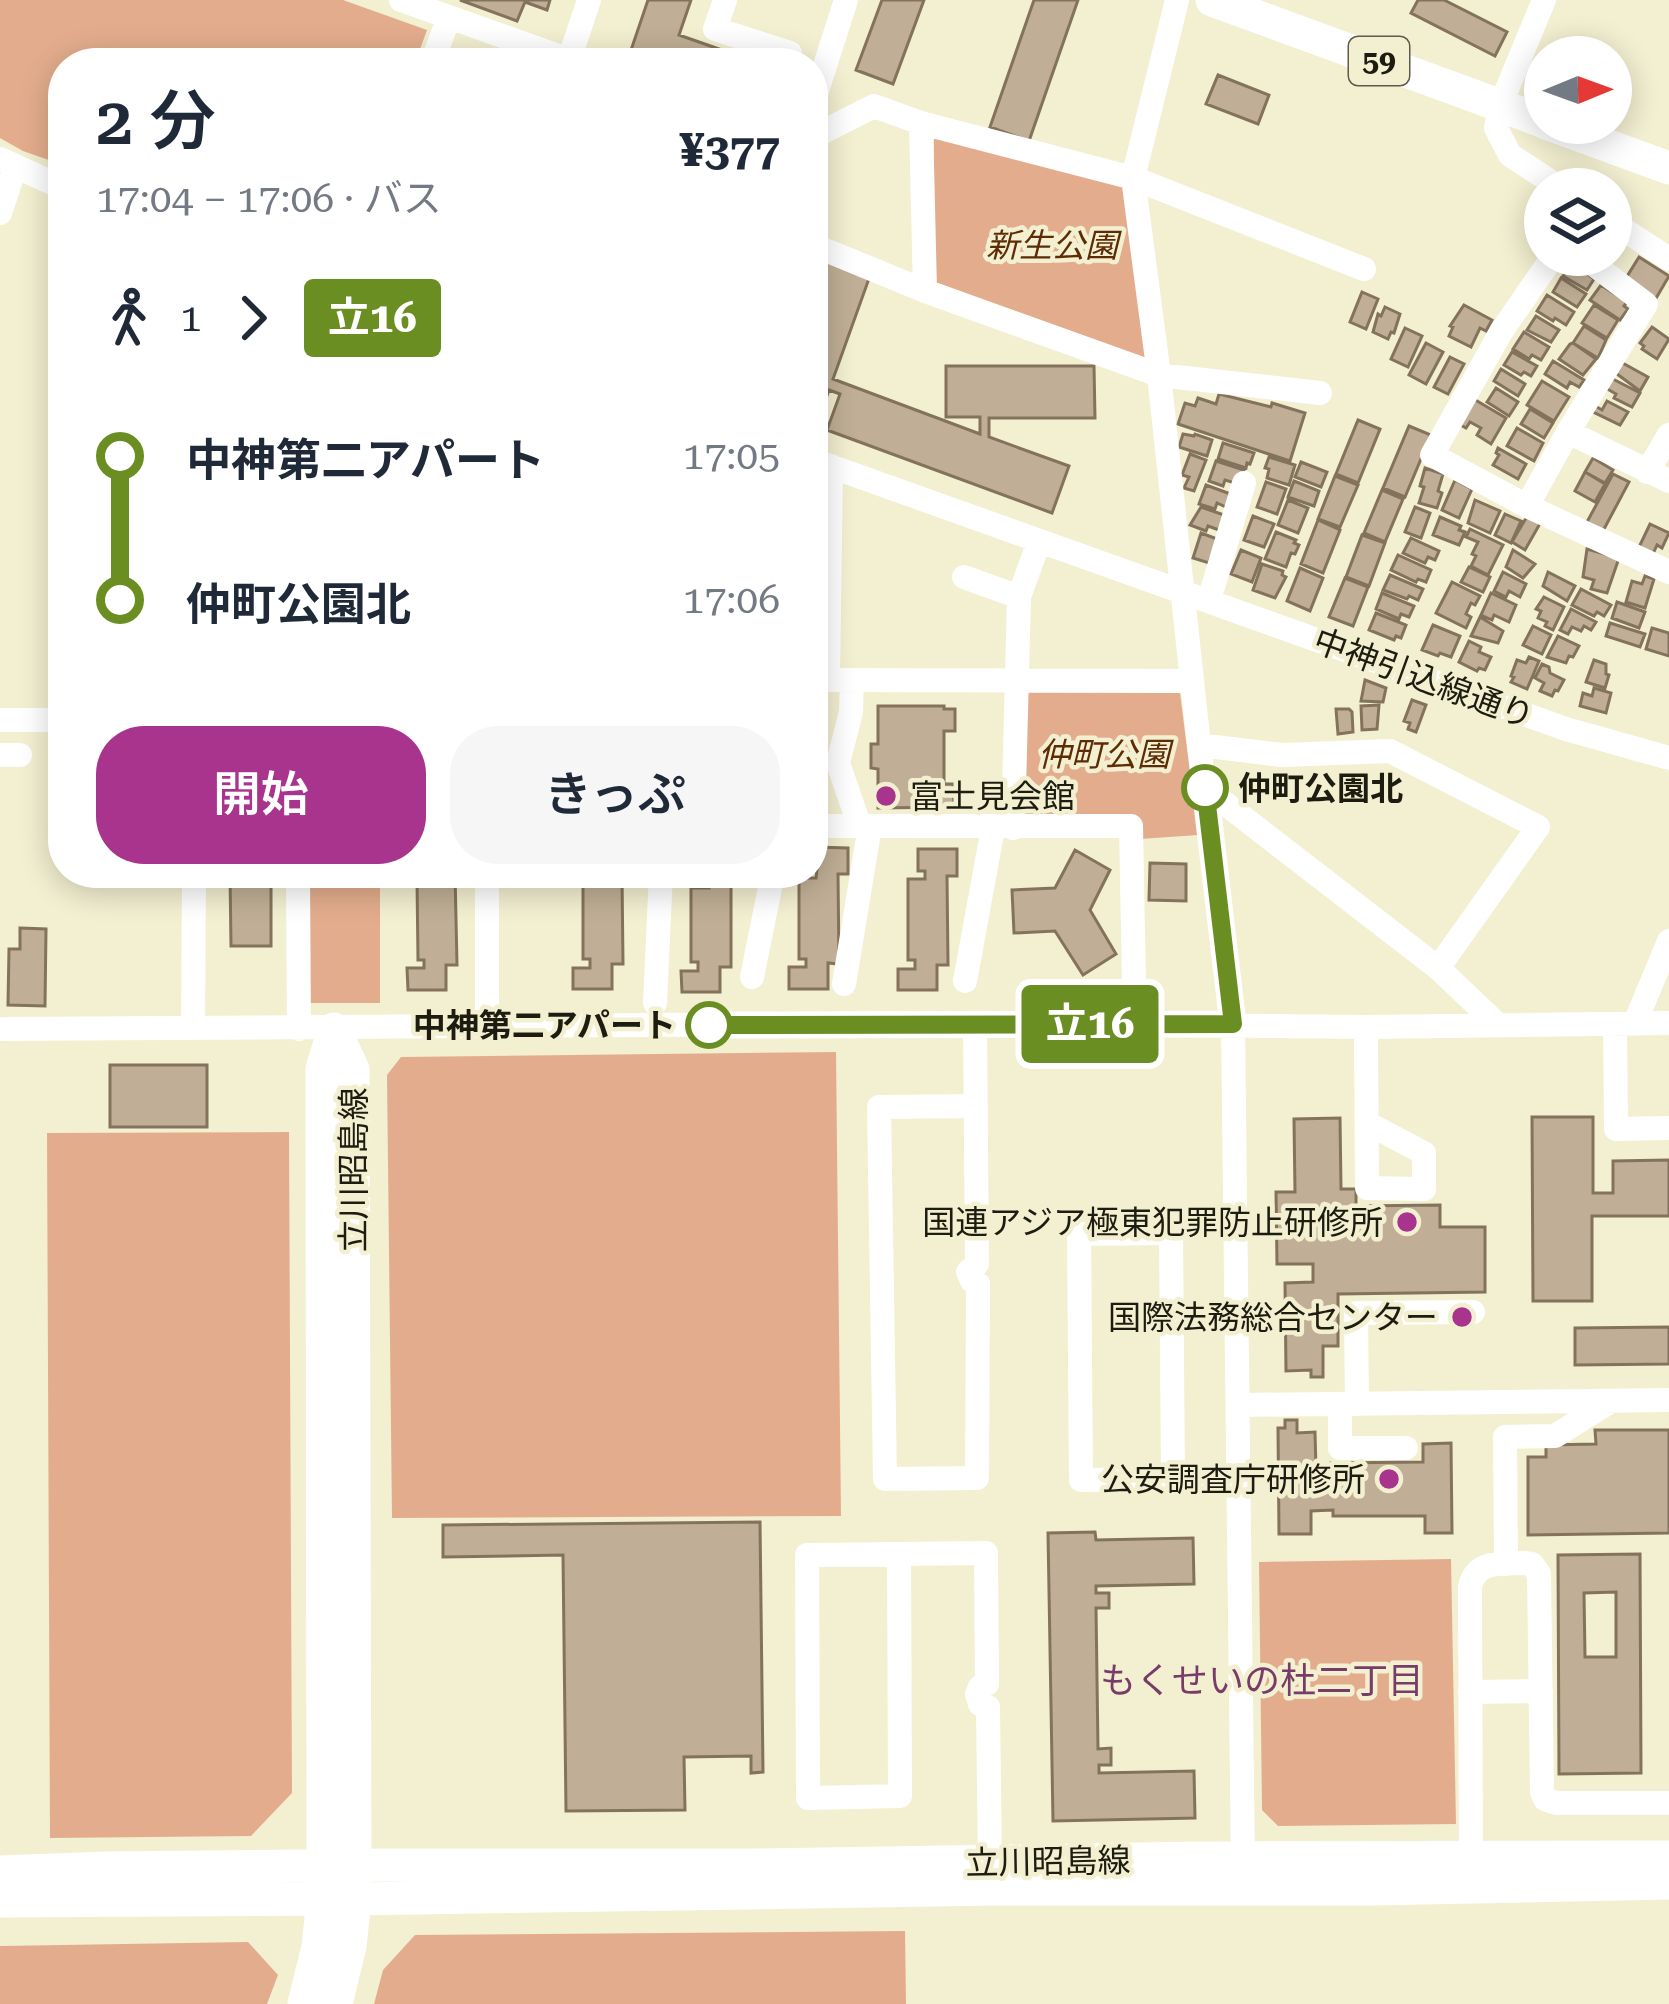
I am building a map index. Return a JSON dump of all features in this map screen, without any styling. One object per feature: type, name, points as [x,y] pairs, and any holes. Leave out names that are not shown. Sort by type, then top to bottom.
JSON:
[{"type":"main road","name":"59","points":[[1212,0],[1269,10],[1524,115]]},
{"type":"main road","name":"59","points":[[1603,144],[1669,168]]},
{"type":"main road","name":"立川昭島線","points":[[334,1029],[322,1069],[339,1883],[350,1946],[336,2004]]},
{"type":"main road","name":"立川昭島線","points":[[0,1872],[105,1868],[339,1883],[815,1891],[1243,1874],[1471,1857],[1669,1857]]},
{"type":"main road","name":"立川昭島線","points":[[0,1901],[339,1883],[989,1863],[1669,1883]]},
{"type":"main road","name":"立川昭島線","points":[[304,2004],[339,1883]]},
{"type":"street","points":[[400,0],[449,17],[512,48]]},
{"type":"street","points":[[577,48],[589,0]]},
{"type":"street","points":[[725,0],[715,29],[774,48]]},
{"type":"street","points":[[828,56],[846,0]]},
{"type":"street","points":[[1177,0],[1132,178],[1233,1024],[1243,1874]]},
{"type":"street","points":[[1530,168],[1510,155],[1496,128],[1500,106],[1544,0]]},
{"type":"street","points":[[438,48],[449,17]]},
{"type":"street","points":[[828,129],[874,106],[921,123],[1132,178],[1364,269]]},
{"type":"street","points":[[921,123],[925,291]]},
{"type":"street","points":[[0,213],[8,163],[48,181]]},
{"type":"street","points":[[1632,235],[1669,259]]},
{"type":"street","points":[[828,251],[1159,375],[1321,393]]},
{"type":"street","points":[[1540,276],[1501,332],[1432,455],[1527,506],[1669,572]]},
{"type":"street","points":[[1527,506],[1646,304],[1609,276]]},
{"type":"street","points":[[1568,432],[1658,477],[1669,436]]},
{"type":"street","points":[[828,465],[1039,541],[1182,583],[1213,587],[1494,688]]},
{"type":"street","points":[[1213,587],[1244,484]]},
{"type":"street","points":[[965,981],[1003,828],[1019,597],[1039,541]]},
{"type":"street","points":[[964,577],[1019,597]]},
{"type":"street","name":"中神引込線通り","points":[[1182,583],[1565,728],[1669,758]]},
{"type":"street","points":[[828,608],[831,680],[851,712],[838,763],[865,827],[844,983]]},
{"type":"street","points":[[831,680],[1192,681]]},
{"type":"street","points":[[0,720],[48,720]]},
{"type":"street","points":[[1199,745],[1282,755],[1390,752],[1538,827],[1438,968]]},
{"type":"street","points":[[1205,788],[1438,968],[1498,1025]]},
{"type":"street","points":[[828,826],[1131,826],[1134,985]]},
{"type":"street","points":[[193,1028],[194,888]]},
{"type":"street","points":[[298,888],[298,1028]]},
{"type":"street","points":[[487,888],[487,1027]]},
{"type":"street","points":[[655,1003],[660,888]]},
{"type":"street","points":[[752,977],[769,888]]},
{"type":"street","points":[[1669,941],[1625,1023],[1616,1129],[1669,1128]]},
{"type":"street","points":[[975,1023],[976,1106],[978,1274],[977,1478],[885,1479],[879,1107],[976,1106]]},
{"type":"street","points":[[0,1029],[1669,1023]]},
{"type":"street","points":[[1366,1027],[1367,1123]]},
{"type":"street","points":[[1173,1479],[1171,1233],[1079,1234],[1081,1480],[1173,1479],[1238,1478]]},
{"type":"street","points":[[1406,1448],[1340,1448],[1356,1313],[1474,1312]]},
{"type":"street","points":[[1238,1405],[1669,1400]]},
{"type":"street","points":[[1505,1564],[1505,1437],[1555,1436],[1611,1401]]},
{"type":"street","points":[[899,1554],[900,1796],[808,1798],[807,1555],[986,1553],[989,1863]]},
{"type":"street","points":[[1471,1857],[1472,1578],[1485,1565],[1532,1564],[1539,1574],[1545,1799],[1556,1803],[1669,1803]]},
{"type":"street","points":[[1470,1692],[1541,1691]]},
{"type":"green space","points":[[0,0],[343,0],[427,30],[420,48],[48,48],[48,160],[0,138]]},
{"type":"green space","name":"新生公園","points":[[934,136],[1125,185],[1148,359],[931,286]]},
{"type":"green space","name":"仲町公園","points":[[1020,692],[1180,693],[1198,835],[1140,839],[1019,816]]},
{"type":"green space","points":[[307,888],[380,888],[380,1003],[308,1003]]},
{"type":"green space","points":[[836,1052],[841,1516],[392,1518],[387,1075],[401,1057]]},
{"type":"green space","points":[[289,1132],[292,1793],[251,1836],[50,1838],[47,1133]]},
{"type":"green space","points":[[1451,1559],[1456,1824],[1278,1826],[1262,1810],[1259,1562]]},
{"type":"green space","points":[[905,1931],[906,2004],[374,2004],[383,1970],[415,1935]]},
{"type":"green space","points":[[248,1942],[278,1975],[267,2004],[0,2004],[0,1946]]},
{"type":"building","points":[[460,0],[550,0],[547,10],[525,2],[517,21]]},
{"type":"building","points":[[648,0],[691,0],[679,35],[716,48],[632,48]]},
{"type":"building","points":[[882,0],[924,0],[893,84],[856,70]]},
{"type":"building","points":[[1034,0],[1078,0],[1029,141],[990,127]]},
{"type":"building","points":[[1418,0],[1444,0],[1507,32],[1495,56],[1411,13]]},
{"type":"building","points":[[1218,75],[1269,95],[1258,124],[1206,104]]},
{"type":"building","points":[[1639,257],[1669,276],[1655,300],[1626,278],[1632,276]]},
{"type":"building","points":[[828,258],[871,273],[833,379],[980,434],[980,417],[946,417],[946,366],[1094,366],[1095,418],[989,418],[989,437],[1069,466],[1052,513],[828,430],[840,394],[829,390]]},
{"type":"building","points":[[1563,276],[1590,276],[1594,279],[1587,290]]},
{"type":"building","points":[[1561,278],[1586,294],[1577,307],[1553,292]]},
{"type":"building","points":[[1601,285],[1627,302],[1620,320],[1590,300]]},
{"type":"building","points":[[1362,292],[1378,299],[1366,329],[1350,322]]},
{"type":"building","points":[[1547,295],[1574,312],[1566,325],[1537,311]]},
{"type":"building","points":[[1464,305],[1492,320],[1486,331],[1480,328],[1471,347],[1449,336]]},
{"type":"building","points":[[1594,305],[1618,320],[1607,338],[1582,323]]},
{"type":"building","points":[[1385,307],[1400,314],[1388,339],[1373,332]]},
{"type":"building","points":[[1536,316],[1559,330],[1551,342],[1527,330]]},
{"type":"building","points":[[1584,326],[1606,340],[1598,358],[1573,343]]},
{"type":"building","points":[[1652,327],[1669,339],[1657,359],[1640,343]]},
{"type":"building","points":[[1405,328],[1422,336],[1408,367],[1391,359]]},
{"type":"building","points":[[1524,332],[1549,347],[1541,360],[1513,349]]},
{"type":"building","points":[[1426,343],[1443,352],[1426,384],[1409,375]]},
{"type":"building","points":[[1573,343],[1596,359],[1583,375],[1559,359]]},
{"type":"building","points":[[1512,352],[1537,366],[1531,376],[1504,365]]},
{"type":"building","points":[[1450,357],[1464,364],[1448,394],[1434,387]]},
{"type":"building","points":[[1553,361],[1584,380],[1579,387],[1570,382],[1567,388],[1545,374]]},
{"type":"building","points":[[1619,361],[1648,377],[1640,391],[1613,371]]},
{"type":"building","points":[[1501,369],[1525,384],[1518,396],[1494,381]]},
{"type":"building","points":[[1609,377],[1640,393],[1632,407],[1604,387]]},
{"type":"building","points":[[1542,381],[1569,397],[1554,421],[1527,405]]},
{"type":"building","points":[[1496,388],[1518,402],[1509,416],[1487,402]]},
{"type":"building","points":[[1219,394],[1305,413],[1290,461],[1178,424],[1185,403],[1195,406],[1198,398],[1216,404]]},
{"type":"building","points":[[1472,398],[1506,418],[1491,444],[1477,435],[1481,428],[1470,422],[1466,428],[1457,423]]},
{"type":"building","points":[[1607,401],[1628,412],[1620,425],[1589,410],[1592,404],[1602,410]]},
{"type":"building","points":[[1530,409],[1553,423],[1544,438],[1521,424]]},
{"type":"building","points":[[1358,420],[1380,429],[1358,483],[1336,474]]},
{"type":"building","points":[[1409,426],[1431,435],[1405,497],[1383,488]]},
{"type":"building","points":[[1517,428],[1543,443],[1534,461],[1507,446]]},
{"type":"building","points":[[1183,434],[1212,440],[1207,456],[1179,447]]},
{"type":"building","points":[[1223,443],[1254,453],[1250,464],[1246,468],[1218,459]]},
{"type":"building","points":[[1498,448],[1526,464],[1518,479],[1493,465]]},
{"type":"building","points":[[1190,454],[1206,460],[1194,491],[1184,488],[1189,477],[1182,475]]},
{"type":"building","points":[[1269,457],[1295,465],[1289,485],[1267,478]]},
{"type":"building","points":[[1593,458],[1613,470],[1605,483],[1585,472]]},
{"type":"building","points":[[1216,461],[1244,470],[1238,484],[1209,481]]},
{"type":"building","points":[[1301,462],[1327,472],[1321,487],[1295,477]]},
{"type":"building","points":[[1425,468],[1443,474],[1437,508],[1419,503]]},
{"type":"building","points":[[1585,472],[1605,484],[1595,502],[1575,491]]},
{"type":"building","points":[[1613,474],[1629,482],[1603,531],[1587,522]]},
{"type":"building","points":[[1335,476],[1358,485],[1340,527],[1318,519]]},
{"type":"building","points":[[1455,480],[1472,489],[1459,518],[1442,510]]},
{"type":"building","points":[[1294,481],[1319,491],[1314,506],[1288,497]]},
{"type":"building","points":[[1266,482],[1286,489],[1277,514],[1257,507]]},
{"type":"building","points":[[1206,485],[1233,495],[1228,508],[1199,504]]},
{"type":"building","points":[[1382,490],[1403,499],[1385,542],[1364,533]]},
{"type":"building","points":[[1288,500],[1308,508],[1298,533],[1278,525]]},
{"type":"building","points":[[1475,500],[1500,511],[1490,533],[1468,523]]},
{"type":"building","points":[[1201,507],[1224,515],[1219,530],[1190,525]]},
{"type":"building","points":[[1415,507],[1430,513],[1421,538],[1405,532]]},
{"type":"building","points":[[1529,513],[1542,520],[1525,550],[1512,542]]},
{"type":"building","points":[[1505,514],[1521,521],[1511,543],[1495,535]]},
{"type":"building","points":[[1253,516],[1274,524],[1264,547],[1244,540]]},
{"type":"building","points":[[1440,517],[1461,526],[1459,530],[1465,532],[1459,545],[1433,535]]},
{"type":"building","points":[[1318,520],[1340,530],[1323,573],[1301,564]]},
{"type":"building","points":[[1650,524],[1669,533],[1653,554],[1639,547]]},
{"type":"building","points":[[1470,529],[1503,545],[1488,575],[1471,566],[1478,542],[1466,537]]},
{"type":"building","points":[[1276,532],[1299,545],[1286,567],[1265,559]]},
{"type":"building","points":[[1201,533],[1217,539],[1209,563],[1193,558]]},
{"type":"building","points":[[1362,535],[1385,543],[1369,586],[1346,577]]},
{"type":"building","points":[[1411,538],[1439,551],[1435,560],[1428,557],[1425,563],[1403,553]]},
{"type":"building","points":[[1587,549],[1619,558],[1607,593],[1591,589],[1594,580],[1583,577]]},
{"type":"building","points":[[1241,550],[1261,558],[1252,582],[1231,574]]},
{"type":"building","points":[[1513,550],[1535,564],[1523,578],[1506,567]]},
{"type":"building","points":[[1398,555],[1431,570],[1426,582],[1391,570]]},
{"type":"building","points":[[1262,564],[1283,571],[1286,577],[1275,598],[1253,590]]},
{"type":"building","points":[[1469,567],[1490,577],[1483,592],[1461,582]]},
{"type":"building","points":[[1300,568],[1323,578],[1310,611],[1287,601]]},
{"type":"building","points":[[1503,572],[1526,584],[1520,597],[1494,591]]},
{"type":"building","points":[[1548,572],[1575,586],[1567,601],[1543,586]]},
{"type":"building","points":[[1390,575],[1423,589],[1418,600],[1383,590]]},
{"type":"building","points":[[1645,576],[1654,579],[1645,608],[1626,602],[1632,581],[1642,584]]},
{"type":"building","points":[[1345,578],[1368,587],[1353,626],[1329,617]]},
{"type":"building","points":[[1452,582],[1480,596],[1466,614],[1471,617],[1466,628],[1436,613]]},
{"type":"building","points":[[1581,589],[1611,605],[1604,616],[1572,605]]},
{"type":"building","points":[[1382,593],[1414,606],[1409,617],[1401,614],[1399,619],[1376,609]]},
{"type":"building","points":[[1491,593],[1516,605],[1509,622],[1481,615]]},
{"type":"building","points":[[1544,597],[1564,607],[1553,630],[1538,618],[1541,611],[1536,609]]},
{"type":"building","points":[[1617,602],[1645,612],[1639,628],[1612,618]]},
{"type":"building","points":[[1571,609],[1596,622],[1591,630],[1572,627],[1568,634],[1560,630]]},
{"type":"building","points":[[1376,613],[1406,625],[1401,638],[1394,640],[1369,630]]},
{"type":"building","points":[[1480,617],[1503,631],[1498,643],[1471,636]]},
{"type":"building","points":[[1610,623],[1645,634],[1640,647],[1606,636]]},
{"type":"building","points":[[1433,625],[1460,636],[1451,657],[1422,650]]},
{"type":"building","points":[[1533,626],[1551,635],[1542,654],[1523,645]]},
{"type":"building","points":[[1652,628],[1669,633],[1669,656],[1646,649]]},
{"type":"building","points":[[1558,636],[1579,646],[1566,663],[1547,657]]},
{"type":"building","points":[[1469,641],[1491,657],[1485,670],[1459,662]]},
{"type":"building","points":[[1529,657],[1539,661],[1527,689],[1511,682],[1511,676],[1517,660],[1526,663]]},
{"type":"building","points":[[1594,660],[1606,664],[1605,688],[1586,682]]},
{"type":"building","points":[[1542,664],[1564,680],[1552,696],[1540,691],[1544,683],[1535,678]]},
{"type":"building","points":[[1365,680],[1386,688],[1383,702],[1361,701]]},
{"type":"building","points":[[1594,688],[1611,693],[1606,713],[1580,706],[1583,693],[1592,696]]},
{"type":"building","points":[[1412,700],[1426,705],[1416,732],[1404,721]]},
{"type":"building","points":[[1379,705],[1377,729],[1362,730],[1361,706]]},
{"type":"building","points":[[878,706],[955,709],[955,731],[944,731],[944,784],[953,784],[954,807],[878,808],[878,769],[871,768],[871,744],[878,744]]},
{"type":"building","points":[[1336,709],[1352,712],[1353,732],[1338,734]]},
{"type":"building","points":[[828,847],[848,848],[848,874],[838,874],[839,964],[828,963],[828,989],[789,989],[789,967],[806,967],[806,959],[799,959],[799,888],[828,888]]},
{"type":"building","points":[[918,849],[957,849],[957,876],[947,876],[948,965],[937,965],[937,990],[898,990],[898,969],[915,969],[915,960],[908,960],[908,879],[925,879],[925,871],[918,871]]},
{"type":"building","points":[[1075,850],[1110,870],[1090,910],[1116,954],[1083,975],[1055,931],[1014,933],[1012,890],[1055,888]]},
{"type":"building","points":[[1150,863],[1186,864],[1186,901],[1149,900]]},
{"type":"building","points":[[230,888],[271,888],[271,946],[231,946]]},
{"type":"building","points":[[417,888],[455,888],[457,965],[446,965],[446,990],[408,990],[407,968],[424,968],[424,960],[418,960]]},
{"type":"building","points":[[583,888],[622,888],[623,964],[612,964],[612,989],[573,989],[573,968],[590,968],[590,959],[583,959]]},
{"type":"building","points":[[691,888],[731,888],[731,967],[720,967],[720,992],[682,992],[681,971],[698,971],[698,962],[691,962]]},
{"type":"building","points":[[20,928],[46,929],[45,1006],[8,1005],[9,949],[20,949]]},
{"type":"building","points":[[110,1065],[207,1065],[207,1127],[110,1127]]},
{"type":"building","points":[[1532,1117],[1593,1117],[1593,1193],[1613,1193],[1613,1161],[1669,1160],[1669,1216],[1592,1216],[1592,1301],[1533,1301]]},
{"type":"building","points":[[1340,1118],[1341,1189],[1356,1189],[1356,1206],[1440,1205],[1440,1227],[1485,1227],[1485,1292],[1338,1294],[1338,1346],[1323,1346],[1323,1377],[1311,1377],[1311,1370],[1286,1371],[1285,1283],[1313,1282],[1313,1264],[1277,1264],[1276,1192],[1295,1192],[1294,1119]]},
{"type":"building","points":[[1669,1327],[1669,1364],[1575,1365],[1575,1328]]},
{"type":"building","points":[[1285,1420],[1297,1420],[1297,1433],[1315,1432],[1316,1470],[1331,1470],[1331,1463],[1423,1462],[1423,1444],[1451,1443],[1452,1533],[1425,1533],[1425,1516],[1333,1516],[1333,1510],[1311,1511],[1311,1534],[1279,1534],[1278,1428],[1285,1428]]},
{"type":"building","points":[[1595,1430],[1669,1430],[1669,1533],[1528,1535],[1528,1457],[1546,1457],[1546,1445],[1596,1444]]},
{"type":"building","points":[[760,1522],[763,1772],[751,1773],[751,1756],[684,1757],[685,1810],[566,1811],[563,1555],[443,1557],[443,1525]]},
{"type":"building","points":[[1095,1532],[1096,1540],[1193,1538],[1194,1584],[1096,1586],[1096,1593],[1109,1593],[1109,1608],[1096,1608],[1098,1749],[1111,1748],[1111,1765],[1099,1765],[1099,1773],[1194,1771],[1195,1818],[1053,1821],[1048,1533]]},
{"type":"building","points":[[1640,1554],[1641,1773],[1559,1774],[1558,1555]],"holes":[[[1616,1592],[1616,1657],[1585,1657],[1584,1593]]]},
{"type":"bus line","name":"立16","points":[[709,1025],[1233,1024],[1205,788]]},
{"type":"place","name":"仲町公園北","points":[[1205,788]]},
{"type":"place","name":"富士見会館","points":[[886,796]]},
{"type":"place","name":"中神第二アパート","points":[[709,1025]]},
{"type":"place","name":"国連アジア極東犯罪防止研修所","points":[[1407,1222]]},
{"type":"place","name":"国際法務総合センター","points":[[1462,1317]]},
{"type":"place","name":"公安調査庁研修所","points":[[1389,1479]]},
{"type":"district","name":"もくせいの杜二丁目","points":[[1262,1680]]}]
